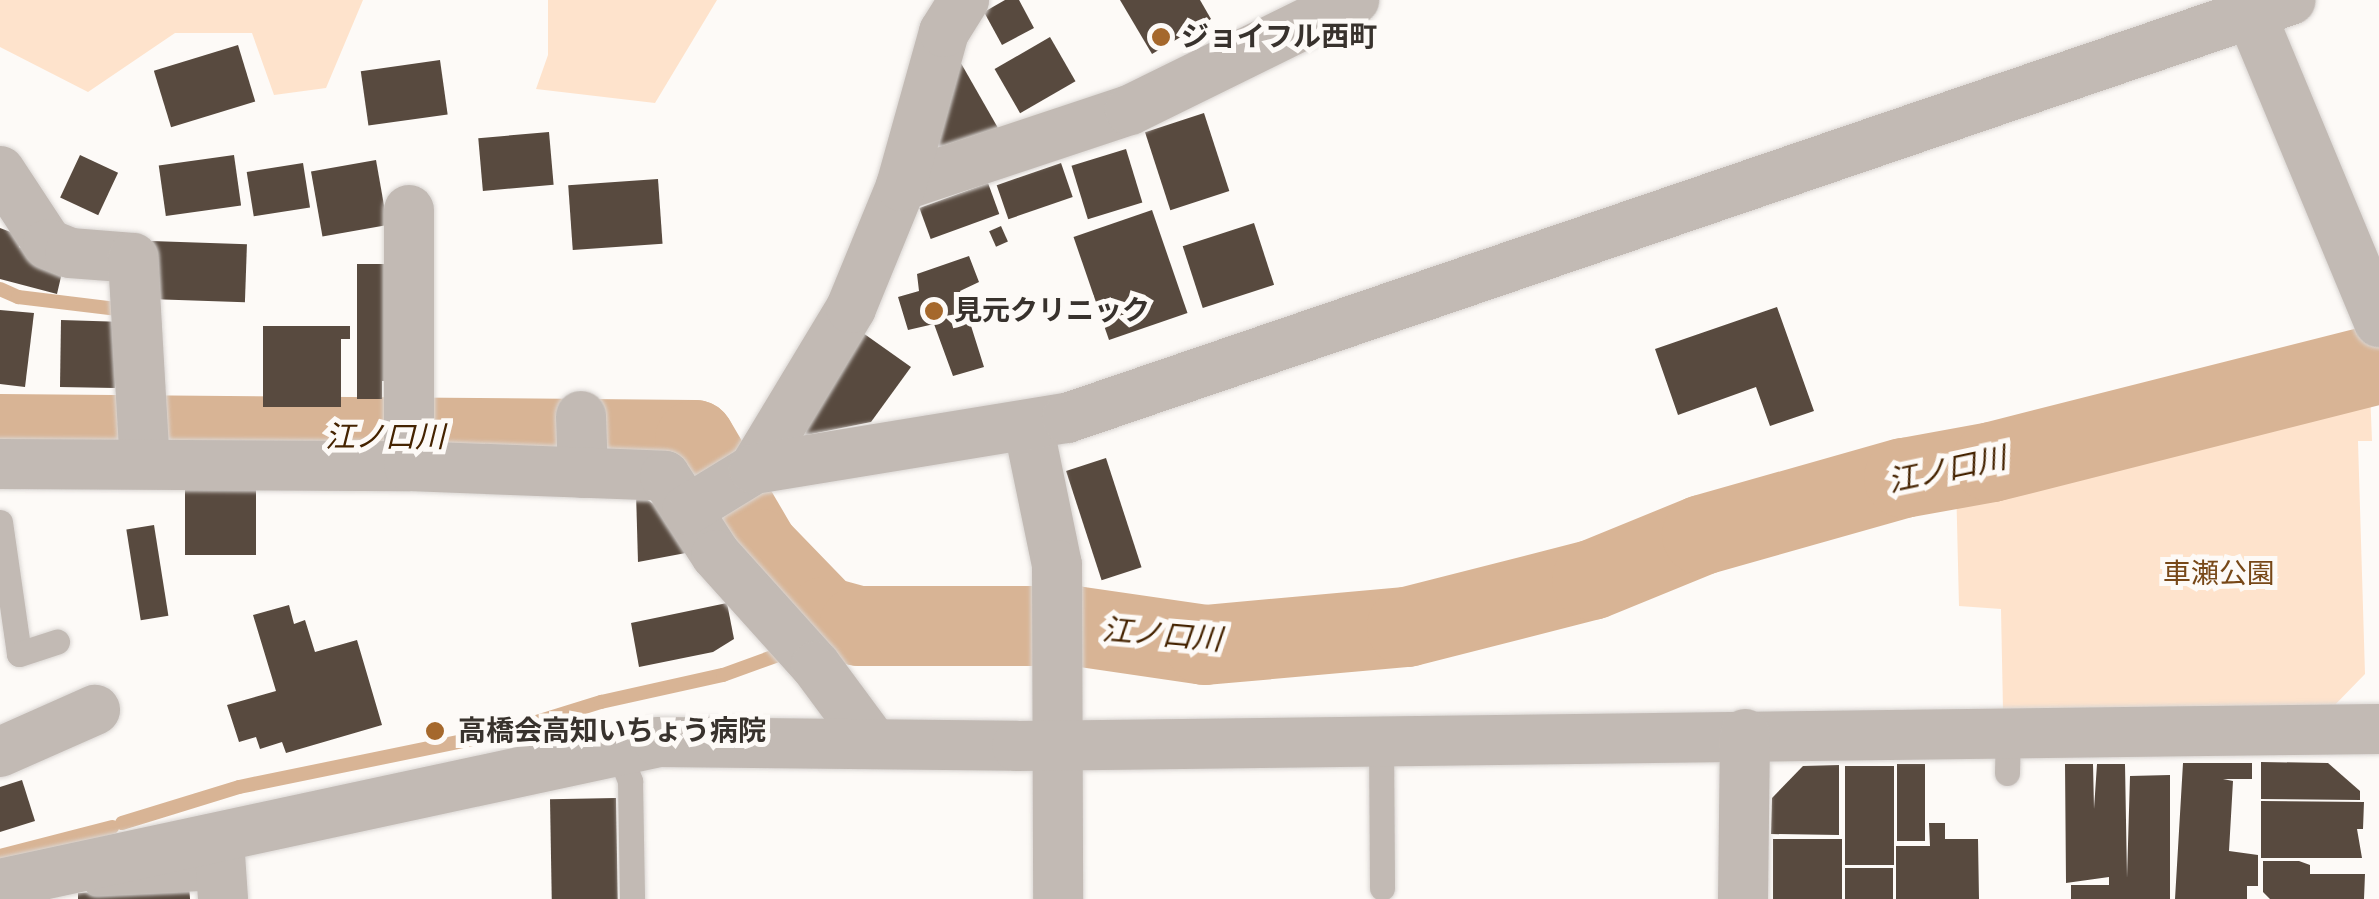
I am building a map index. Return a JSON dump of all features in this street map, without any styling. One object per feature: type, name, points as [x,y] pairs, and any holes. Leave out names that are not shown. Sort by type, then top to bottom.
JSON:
[{"type":"street","points":[[754,470],[851,308],[901,186],[944,32],[964,0]]},
{"type":"street","points":[[901,186],[1130,110],[1354,0]]},
{"type":"street","points":[[694,505],[754,470],[1068,418],[1854,154],[2270,6],[2378,318]]},
{"type":"street","points":[[0,171],[48,244],[70,253],[133,258],[145,439]]},
{"type":"street","points":[[408,444],[409,210]]},
{"type":"street","points":[[1028,425],[1056,582],[1058,899]]},
{"type":"street","points":[[0,464],[145,439],[582,448],[665,476],[694,505],[774,623],[816,666],[873,743]]},
{"type":"street","points":[[0,752],[95,710]]},
{"type":"street","points":[[0,884],[221,872],[616,746],[1745,734],[2008,753],[2379,729]]},
{"type":"street","points":[[1743,899],[1745,734]]},
{"type":"lane","points":[[0,522],[19,654],[57,642]]},
{"type":"lane","points":[[1381,738],[1382,888]]},
{"type":"lane","points":[[616,746],[630,781],[632,899]]},
{"type":"lane","points":[[76,884],[221,872]]},
{"type":"green space","points":[[0,0],[363,0],[326,88],[274,95],[252,33],[175,33],[88,92],[0,47]]},
{"type":"green space","points":[[548,0],[717,0],[655,103],[536,89],[548,55]]},
{"type":"green space","name":"車瀬公園","points":[[2370,391],[2372,441],[2358,441],[2365,674],[2328,712],[2003,711],[2001,609],[1959,606],[1956,481],[2254,427]]},
{"type":"building","points":[[1005,0],[1019,0],[1034,28],[1002,45],[984,12]]},
{"type":"building","name":"ジョイフル西町","points":[[1120,0],[1200,0],[1211,19],[1152,54]]},
{"type":"building","points":[[1050,37],[1076,81],[1020,113],[995,69]]},
{"type":"building","points":[[238,45],[255,101],[171,127],[154,71]]},
{"type":"building","points":[[958,58],[998,128],[928,151]]},
{"type":"building","points":[[440,60],[448,114],[368,126],[361,71]]},
{"type":"building","points":[[1204,113],[1229,191],[1170,210],[1145,132]]},
{"type":"building","points":[[549,132],[554,185],[483,191],[478,138]]},
{"type":"building","points":[[1126,149],[1142,203],[1088,219],[1071,166]]},
{"type":"building","points":[[80,155],[118,173],[98,215],[60,198]]},
{"type":"building","points":[[234,155],[241,206],[166,216],[159,166]]},
{"type":"building","points":[[376,160],[387,225],[322,236],[311,171]]},
{"type":"building","points":[[303,163],[310,207],[254,216],[247,172]]},
{"type":"building","points":[[1061,163],[1073,197],[1008,219],[997,185]]},
{"type":"building","points":[[658,179],[663,244],[573,250],[568,185]]},
{"type":"building","points":[[988,183],[999,214],[931,239],[919,208]]},
{"type":"building","points":[[1152,210],[1187,313],[1109,340],[1074,237]]},
{"type":"building","points":[[1254,223],[1274,285],[1203,308],[1183,246]]},
{"type":"building","points":[[1001,226],[1008,242],[996,247],[989,231]]},
{"type":"building","points":[[0,228],[24,237],[19,247],[63,268],[57,294],[0,279]]},
{"type":"building","points":[[151,241],[247,244],[245,302],[149,299]]},
{"type":"building","name":"見元クリニック","points":[[969,256],[979,282],[960,291],[984,367],[953,376],[934,324],[908,330],[898,297],[919,291],[917,274]]},
{"type":"building","points":[[357,264],[392,264],[392,381],[382,381],[382,399],[357,399]]},
{"type":"building","points":[[1777,307],[1814,411],[1770,426],[1756,387],[1678,415],[1655,349]]},
{"type":"building","points":[[0,310],[34,313],[25,387],[0,384]]},
{"type":"building","points":[[61,320],[125,322],[115,388],[60,387]]},
{"type":"building","points":[[263,326],[350,326],[350,339],[341,339],[341,407],[263,407]]},
{"type":"building","points":[[863,333],[911,367],[871,422],[792,438]]},
{"type":"building","points":[[1106,458],[1142,567],[1102,580],[1066,471]]},
{"type":"building","points":[[185,479],[256,479],[256,555],[185,555]]},
{"type":"building","points":[[636,492],[661,509],[691,552],[638,562]]},
{"type":"building","points":[[154,525],[168,616],[141,620],[126,529]]},
{"type":"building","points":[[727,603],[734,639],[713,652],[639,667],[631,623]]},
{"type":"building","points":[[289,605],[294,624],[305,620],[315,652],[357,640],[382,725],[286,753],[282,742],[260,749],[256,737],[239,742],[227,705],[276,691],[253,615]]},
{"type":"building","points":[[2261,762],[2328,763],[2360,791],[2360,800],[2261,799]]},
{"type":"building","points":[[2183,763],[2252,763],[2252,779],[2223,779],[2233,781],[2229,851],[2258,855],[2258,886],[2247,886],[2247,899],[2175,899]]},
{"type":"building","points":[[1897,764],[1925,764],[1925,841],[1897,841]]},
{"type":"building","points":[[2065,764],[2093,764],[2094,809],[2097,764],[2125,764],[2127,878],[2130,776],[2170,775],[2170,899],[2071,899],[2071,885],[2109,885],[2109,877],[2066,883]]},
{"type":"building","points":[[1839,765],[1839,835],[1771,834],[1772,798],[1803,766]]},
{"type":"building","points":[[1845,766],[1894,766],[1894,865],[1845,865]]},
{"type":"building","points":[[22,780],[35,821],[0,832],[0,787]]},
{"type":"building","points":[[616,798],[618,899],[552,899],[550,799]]},
{"type":"building","points":[[2261,801],[2364,802],[2363,829],[2357,829],[2362,858],[2261,858]]},
{"type":"building","points":[[1929,823],[1945,823],[1945,839],[1978,839],[1979,899],[1896,899],[1896,846],[1930,846]]},
{"type":"building","points":[[1773,839],[1842,839],[1842,899],[1773,899]]},
{"type":"building","points":[[2263,861],[2299,861],[2310,865],[2310,874],[2365,874],[2364,899],[2270,899],[2263,892]]},
{"type":"building","points":[[1845,868],[1893,868],[1893,899],[1845,899]]},
{"type":"building","points":[[189,885],[190,899],[78,899],[78,893]]},
{"type":"waterway","points":[[0,289],[18,297],[126,310]]},
{"type":"waterway","name":"江ノ口川","points":[[0,434],[695,440],[759,549],[825,617],[859,626],[1075,626],[1205,645],[1407,627],[1592,580],[1702,535],[1904,478],[1992,462],[2379,364]]},
{"type":"waterway","points":[[122,823],[239,787],[498,734],[601,702],[723,675],[778,655],[825,617]]},
{"type":"waterway","points":[[0,856],[112,827]]},
{"type":"place","name":"ジョイフル西町","points":[[1161,37]]},
{"type":"place","name":"見元クリニック","points":[[934,311]]},
{"type":"place","name":"高橋会高知いちょう病院","points":[[435,731]]}]
